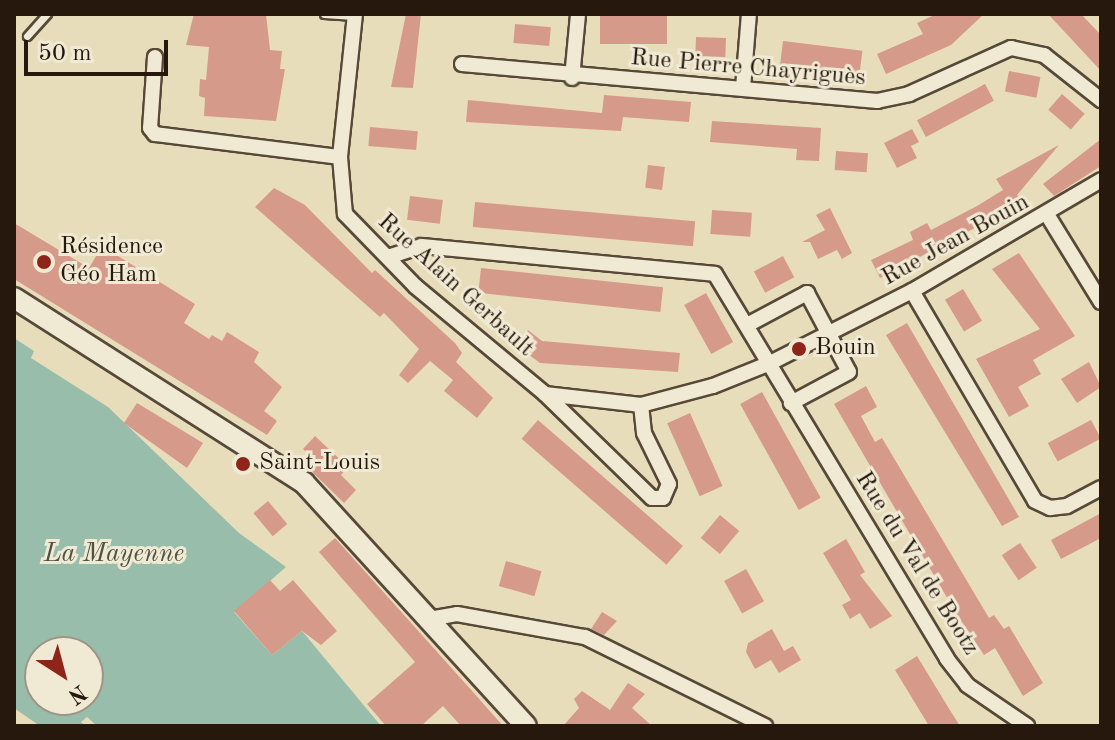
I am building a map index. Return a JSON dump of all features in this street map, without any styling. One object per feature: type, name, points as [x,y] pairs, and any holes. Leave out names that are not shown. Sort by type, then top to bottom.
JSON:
[{"type":"main road","points":[[14,298],[304,483],[526,726]]},
{"type":"street","points":[[572,78],[578,14]]},
{"type":"street","points":[[743,88],[749,14]]},
{"type":"street","name":"Rue Alain Gerbault","points":[[354,15],[340,157],[345,214],[498,359],[545,394],[652,498],[663,498],[669,484],[644,433],[641,405]]},
{"type":"street","name":"Rue Pierre Chayriguès","points":[[462,64],[572,78],[743,88],[877,101],[909,94],[1011,48],[1044,55],[1101,100]]},
{"type":"street","points":[[155,57],[150,128],[155,134],[340,157]]},
{"type":"street","name":"Rue Jean Bouin","points":[[768,364],[912,291],[1048,216],[1101,180]]},
{"type":"street","points":[[1048,216],[1101,302]]},
{"type":"street","name":"Rue du Val de Bootz","points":[[388,257],[421,246],[704,271],[722,280],[791,403],[947,659],[967,685],[1027,726]]},
{"type":"street","points":[[912,291],[1035,501],[1050,508],[1067,506],[1101,488]]},
{"type":"street","points":[[749,324],[807,293],[829,334],[849,372],[791,403]]},
{"type":"street","points":[[545,394],[641,405],[768,364]]},
{"type":"street","points":[[429,619],[457,614],[585,637],[765,726]]},
{"type":"lane","points":[[27,36],[47,14]]},
{"type":"lane","points":[[324,14],[354,15]]},
{"type":"water","name":"La Mayenne","points":[[14,338],[34,351],[31,358],[108,407],[239,533],[286,567],[234,612],[272,655],[302,631],[381,726],[97,726],[87,717],[81,722],[85,726],[40,726],[26,716],[104,716],[104,636],[24,636],[24,715],[14,708]]},
{"type":"building","points":[[194,14],[266,14],[270,50],[282,51],[280,69],[285,69],[276,121],[204,116],[205,98],[199,96],[200,79],[206,80],[209,47],[186,45]]},
{"type":"building","points":[[406,14],[421,14],[413,88],[391,87]]},
{"type":"building","points":[[600,14],[667,14],[667,44],[600,44]]},
{"type":"building","points":[[937,14],[984,14],[951,45],[886,74],[877,54],[923,34],[917,23]]},
{"type":"building","points":[[1048,14],[1081,14],[1101,35],[1101,71]]},
{"type":"building","points":[[515,24],[551,27],[549,46],[513,43]]},
{"type":"building","points":[[696,37],[726,38],[725,57],[695,56]]},
{"type":"building","points":[[783,41],[862,51],[859,76],[780,66]]},
{"type":"building","points":[[1009,71],[1040,77],[1036,98],[1005,92]]},
{"type":"building","points":[[985,84],[994,101],[926,137],[917,120]]},
{"type":"building","points":[[1062,94],[1085,114],[1071,130],[1048,110]]},
{"type":"building","points":[[604,95],[691,102],[689,122],[623,117],[621,131],[466,122],[468,100],[602,113]]},
{"type":"building","points":[[712,121],[821,128],[819,161],[796,160],[797,149],[710,142]]},
{"type":"building","points":[[370,127],[418,131],[416,150],[368,146]]},
{"type":"building","points":[[912,129],[919,142],[911,146],[917,158],[897,168],[884,143]]},
{"type":"building","points":[[1101,139],[1101,166],[1054,196],[1043,184]]},
{"type":"building","points":[[1059,145],[1017,195],[1024,202],[880,278],[871,260],[913,240],[910,232],[927,223],[931,230],[977,206],[1003,190],[996,179]]},
{"type":"building","points":[[836,151],[868,153],[867,172],[835,170]]},
{"type":"building","points":[[648,165],[665,167],[662,190],[645,188]]},
{"type":"building","points":[[274,188],[305,205],[372,273],[375,270],[455,343],[462,353],[456,362],[493,398],[477,418],[444,391],[453,380],[430,361],[408,383],[399,375],[419,349],[384,313],[380,317],[255,207]]},
{"type":"building","points":[[410,196],[443,200],[440,224],[407,220]]},
{"type":"building","points":[[475,202],[695,221],[693,246],[473,227]]},
{"type":"building","points":[[830,208],[852,253],[842,259],[837,250],[818,259],[810,242],[802,242],[825,230],[816,215]]},
{"type":"building","points":[[712,210],[752,213],[750,237],[710,234]]},
{"type":"building","points":[[14,223],[89,268],[102,246],[195,304],[184,323],[209,339],[212,335],[222,341],[227,332],[259,352],[254,362],[282,387],[264,411],[277,421],[267,435],[14,279]]},
{"type":"building","points":[[1019,253],[1075,336],[1033,360],[1041,374],[1018,387],[1029,406],[1009,417],[976,359],[1040,329],[992,269]]},
{"type":"building","points":[[783,256],[794,277],[765,293],[754,271]]},
{"type":"building","points":[[481,268],[663,287],[660,312],[478,293]]},
{"type":"building","points":[[963,289],[982,321],[964,332],[945,300]]},
{"type":"building","points":[[706,293],[733,342],[711,354],[684,305]]},
{"type":"building","points":[[907,323],[1019,517],[1002,526],[886,335]]},
{"type":"building","points":[[528,330],[542,341],[680,353],[678,372],[540,363],[517,346]]},
{"type":"building","points":[[1089,362],[1101,387],[1077,403],[1061,379]]},
{"type":"building","points":[[866,386],[877,407],[861,416],[875,442],[882,438],[989,618],[994,615],[1004,629],[1009,626],[1043,683],[1023,696],[995,648],[984,655],[956,613],[834,404]]},
{"type":"building","points":[[762,392],[821,498],[799,510],[740,404]]},
{"type":"building","points":[[137,403],[203,443],[187,468],[124,423]]},
{"type":"building","points":[[690,413],[723,486],[700,496],[667,423]]},
{"type":"building","points":[[538,420],[683,546],[667,565],[522,439]]},
{"type":"building","points":[[1091,420],[1101,439],[1058,462],[1048,443]]},
{"type":"building","points":[[315,436],[348,467],[341,475],[356,490],[344,503],[304,464],[311,457],[303,449]]},
{"type":"building","points":[[268,501],[287,524],[273,536],[253,513]]},
{"type":"building","points":[[1101,513],[1101,538],[1061,559],[1051,540]]},
{"type":"building","points":[[720,515],[739,531],[720,554],[701,538]]},
{"type":"building","points":[[335,538],[503,726],[461,726],[443,706],[421,726],[386,726],[367,704],[415,662],[319,552]]},
{"type":"building","points":[[846,539],[865,572],[860,575],[892,616],[870,629],[860,613],[850,619],[842,605],[851,600],[823,553]]},
{"type":"building","points":[[1020,543],[1037,568],[1019,580],[1002,555]]},
{"type":"building","points":[[506,561],[542,571],[534,596],[499,586]]},
{"type":"building","points":[[746,569],[764,601],[742,613],[724,581]]},
{"type":"building","points":[[270,580],[280,591],[293,580],[337,631],[321,645],[302,631],[272,655],[234,611]]},
{"type":"building","points":[[602,612],[617,621],[604,635],[591,629]]},
{"type":"building","points":[[772,629],[784,651],[793,646],[801,660],[779,673],[771,660],[755,669],[746,652],[748,643]]},
{"type":"building","points":[[917,656],[960,726],[929,726],[895,670]]},
{"type":"building","points":[[628,683],[645,694],[632,708],[652,726],[563,726],[579,708],[574,699],[582,691],[610,710]]},
{"type":"place","name":"Résidence Géo Ham","points":[[44,262]]},
{"type":"place","name":"Bouin","points":[[799,349]]},
{"type":"place","name":"Saint-Louis","points":[[243,464]]}]
